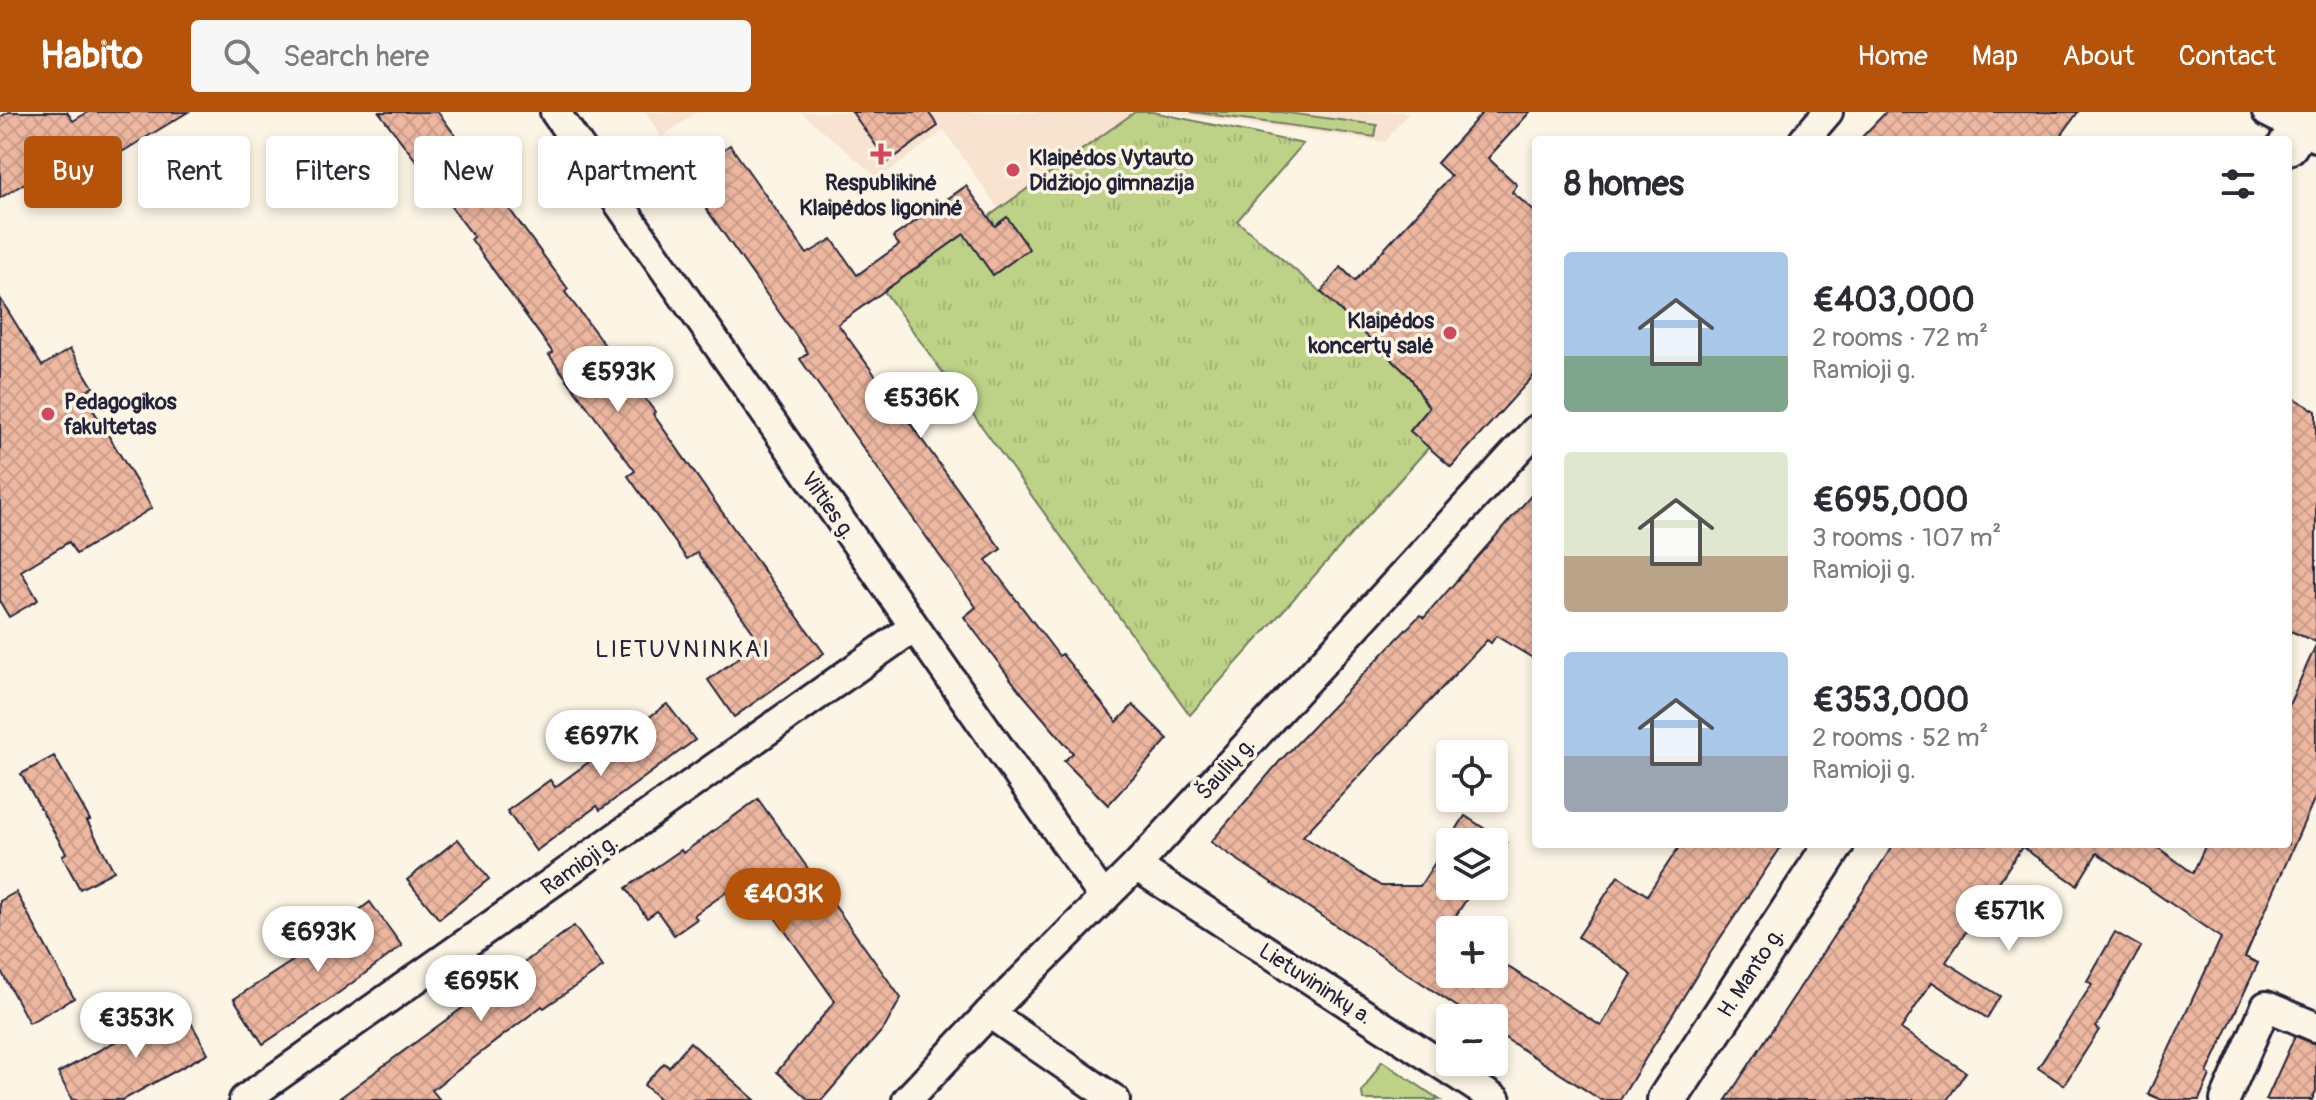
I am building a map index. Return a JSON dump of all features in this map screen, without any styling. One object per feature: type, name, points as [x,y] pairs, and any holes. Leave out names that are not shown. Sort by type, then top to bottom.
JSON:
[{"type":"main road","name":"H. Manto g.","points":[[1667,1100],[1831,848]]},
{"type":"street","name":"Vilties g.","points":[[555,112],[1104,898]]},
{"type":"street","points":[[1807,136],[1828,112]]},
{"type":"street","name":"Šaulių g.","points":[[907,1100],[1136,866],[1532,434]]},
{"type":"street","name":"Ramioji g.","points":[[244,1100],[914,627]]},
{"type":"street","name":"Lietuvininkų a.","points":[[1136,866],[1496,1100]]},
{"type":"street","points":[[2225,1100],[2266,1006],[2316,1027]]},
{"type":"street","points":[[989,1013],[1115,1100]]},
{"type":"shaded area","points":[[645,112],[697,112],[663,136]]},
{"type":"shaded area","name":"Klaipėdos Vytauto Didžiojo gimnazija","points":[[801,112],[1134,112],[999,210],[944,130],[879,179]]},
{"type":"shaded area","name":"Klaipėdos Vytauto Didžiojo gimnazija","points":[[1162,112],[1409,112],[1385,142]]},
{"type":"green space","points":[[1135,112],[1153,112],[1303,144],[1237,221],[1321,292],[1410,377],[1429,408],[1410,431],[1429,447],[1190,715],[884,291]]},
{"type":"green space","points":[[1191,112],[1280,112],[1377,125],[1375,137]]},
{"type":"green space","points":[[1382,1061],[1440,1100],[1363,1100],[1362,1092]]},
{"type":"building","points":[[9,112],[67,112],[73,121],[88,112],[188,112],[148,136],[138,136],[138,142],[122,152],[122,136],[24,136],[24,184],[0,198],[0,117]]},
{"type":"building","points":[[379,112],[438,112],[456,136],[414,136],[414,158]]},
{"type":"building","points":[[852,112],[928,112],[938,126],[888,162]]},
{"type":"building","name":"Klaipėdos koncertų salė","points":[[1483,112],[1530,112],[1488,158],[1517,185],[1512,192],[1532,210],[1532,377],[1451,467],[1410,431],[1429,408],[1410,377],[1321,292],[1341,267],[1355,281],[1451,176],[1437,163]]},
{"type":"building","points":[[1886,112],[2078,112],[2061,136],[1863,136]]},
{"type":"building","points":[[730,145],[807,254],[832,239],[857,275],[899,245],[893,237],[966,186],[995,226],[1007,217],[1029,249],[993,275],[964,234],[838,324],[1001,549],[986,560],[1059,656],[1062,654],[1117,722],[1133,705],[1168,739],[1108,805],[1064,761],[1073,753],[1019,690],[964,617],[976,607],[800,359],[808,353],[706,208],[725,208],[725,148]]},
{"type":"building","points":[[452,208],[509,208],[568,289],[565,292],[655,412],[653,414],[824,653],[734,717],[708,680],[760,642],[697,553],[687,559],[628,476],[635,471],[549,355],[553,353],[471,239],[474,237]]},
{"type":"building","name":"Pedagogikos fakultetas","points":[[0,298],[42,366],[70,349],[93,387],[83,393],[152,508],[76,554],[69,542],[21,571],[38,600],[9,617],[0,602]]},
{"type":"building","points":[[2292,397],[2316,411],[2316,642],[2292,632]]},
{"type":"building","points":[[1532,495],[1532,658],[1496,636],[1491,643],[1487,640],[1303,836],[1381,886],[1420,886],[1436,861],[1436,900],[1466,900],[1456,916],[1436,916],[1436,988],[1508,988],[1508,967],[1601,1026],[1632,974],[1578,937],[1618,876],[1647,895],[1678,848],[1780,848],[1711,952],[1620,1100],[1601,1100],[1508,1040],[1508,1004],[1453,1004],[1211,842],[1279,762],[1420,615],[1424,618]]},
{"type":"building","points":[[2316,645],[2316,795],[2245,957],[2258,963],[2207,1073],[2210,1075],[2199,1100],[2162,1100],[2148,1094],[2221,938],[2097,853],[2077,885],[2023,848],[2159,848],[2193,873],[2204,848],[2292,848],[2292,698]]},
{"type":"building","points":[[667,704],[695,740],[600,810],[597,806],[536,851],[507,811],[550,780],[555,787]]},
{"type":"building","points":[[54,756],[114,871],[80,889],[62,856],[66,853],[21,774]]},
{"type":"building","points":[[758,799],[901,998],[885,1027],[822,1100],[809,1100],[777,1072],[835,1001],[747,878],[694,915],[697,919],[674,935],[657,911],[647,918],[626,888],[681,850],[683,853]]},
{"type":"building","points":[[1465,816],[1483,828],[1457,828]]},
{"type":"building","points":[[458,839],[489,879],[439,919],[407,880]]},
{"type":"building","points":[[1891,848],[2021,848],[1946,962],[2000,996],[1987,1018],[1932,982],[1901,1029],[1966,1072],[1947,1100],[1726,1100]]},
{"type":"building","points":[[16,892],[74,998],[29,1023],[0,969],[0,901]]},
{"type":"building","points":[[370,902],[402,946],[263,1044],[234,999],[320,943],[318,941]]},
{"type":"building","points":[[574,926],[603,967],[544,1008],[542,1006],[432,1090],[440,1100],[337,1100]]},
{"type":"building","points":[[2115,932],[2141,947],[2096,1027],[2099,1030],[2064,1085],[2038,1068],[2092,984],[2087,981]]},
{"type":"building","points":[[181,1005],[208,1053],[123,1100],[72,1100],[58,1073]]},
{"type":"building","points":[[2295,1036],[2316,1044],[2316,1091],[2312,1100],[2266,1100]]},
{"type":"building","points":[[690,1042],[755,1100],[661,1100],[644,1085],[664,1063],[669,1067]]},
{"type":"place","name":"Respublikinė Klaipėdos ligoninė","points":[[881,154]]},
{"type":"place","name":"Klaipėdos Vytauto Didžiojo gimnazija","points":[[1013,170]]},
{"type":"place","name":"Klaipėdos koncertų salė","points":[[1450,333]]},
{"type":"place","name":"Pedagogikos fakultetas","points":[[48,414]]},
{"type":"district","name":"LIETUVNINKAI","points":[[683,649]]}]
